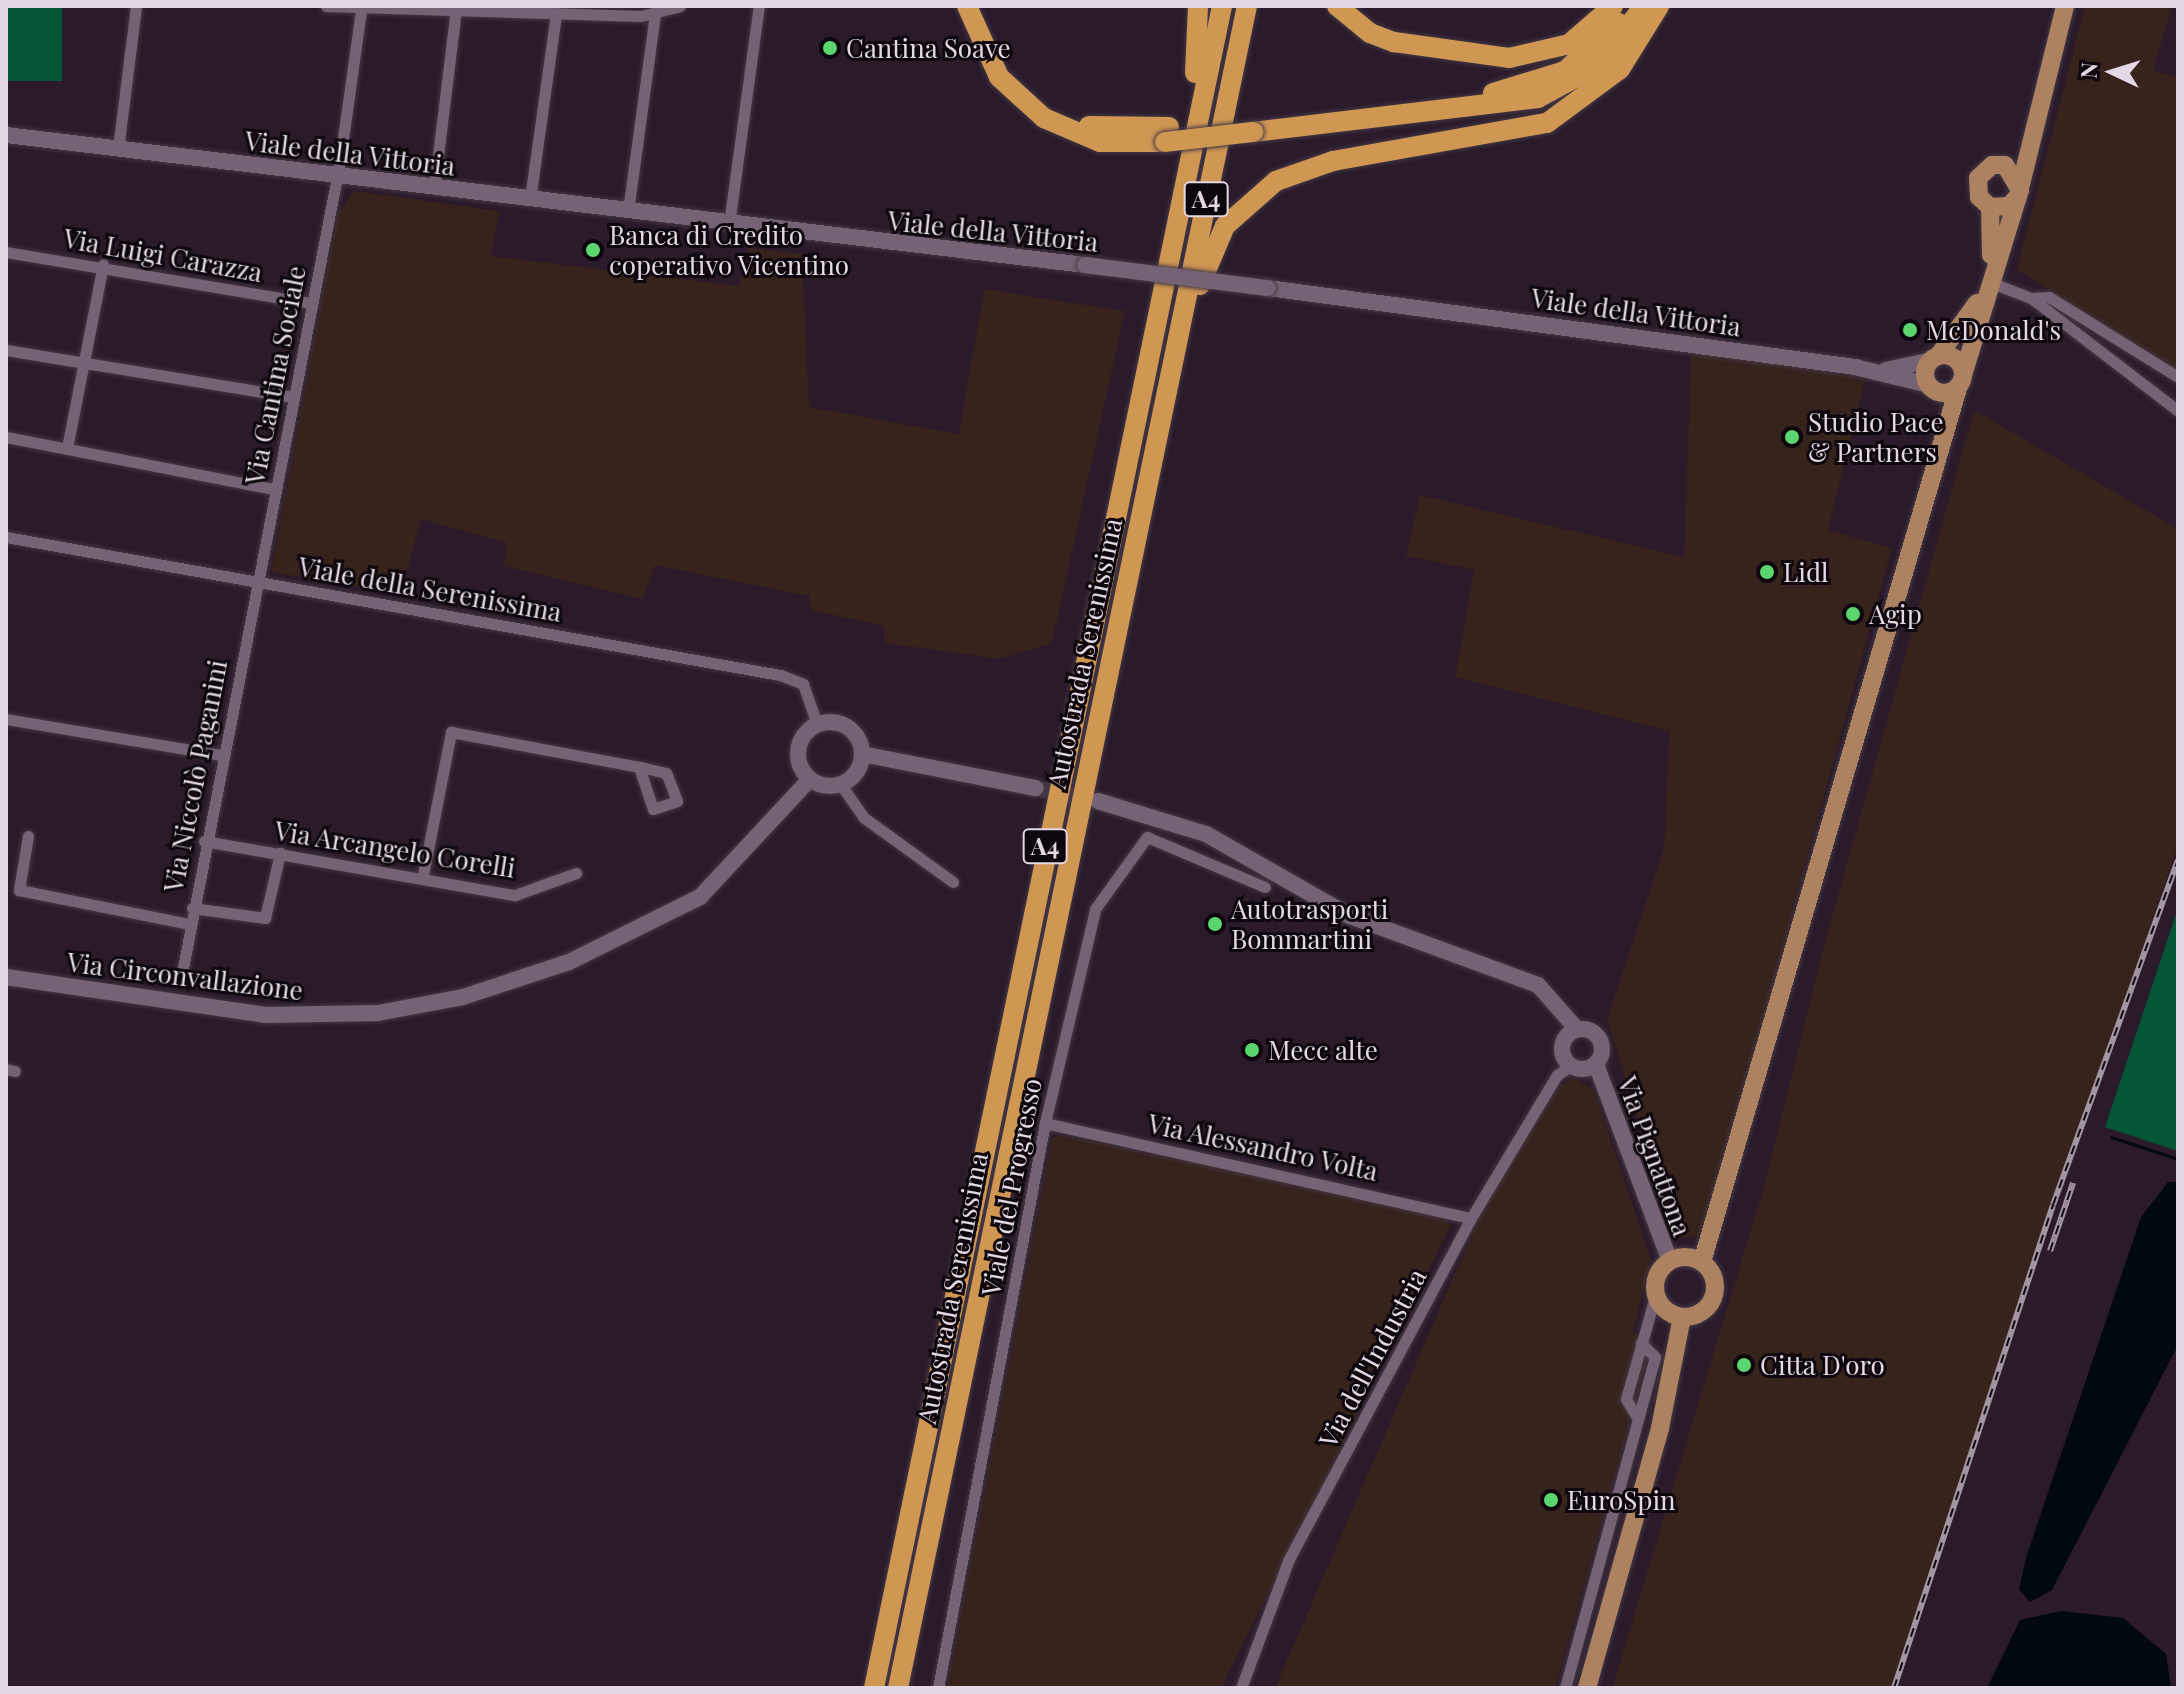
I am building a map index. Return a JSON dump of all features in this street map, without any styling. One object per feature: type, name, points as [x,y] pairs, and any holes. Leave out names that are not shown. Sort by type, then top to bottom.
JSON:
[{"type":"highway","points":[[967,6],[993,68],[1044,118],[1100,142],[1538,98],[1597,66],[1644,6]]},
{"type":"highway","points":[[981,6],[1007,66],[1047,105],[1092,127],[1194,138],[1253,125],[1526,87],[1583,58],[1629,6]]},
{"type":"highway","points":[[1188,169],[1198,6]]},
{"type":"highway","name":"Autostrada Serenissima","points":[[874,1688],[1222,6]]},
{"type":"highway","name":"Autostrada Serenissima","points":[[898,1688],[1247,6]]},
{"type":"highway","points":[[1337,6],[1370,33],[1394,42],[1509,58],[1569,44],[1613,6]]},
{"type":"highway","points":[[1166,392],[1211,252],[1247,201],[1290,173],[1333,161],[1547,123],[1620,69],[1659,6]]},
{"type":"main road","points":[[1702,1262],[1670,1261],[1656,1278],[1656,1293],[1665,1310],[1682,1317],[1703,1312],[1715,1294],[1702,1262],[1943,440],[2020,190],[2065,6]]},
{"type":"main road","points":[[1943,440],[1931,387],[1935,358],[1975,310],[1994,247],[1990,207],[1976,184],[2035,125]]},
{"type":"main road","points":[[1998,164],[2011,167],[2020,190]]},
{"type":"main road","points":[[1990,207],[2009,206],[2020,190]]},
{"type":"main road","points":[[1935,358],[1957,361],[1961,380]]},
{"type":"main road","points":[[1931,387],[1961,380]]},
{"type":"main road","points":[[1587,1688],[1660,1428],[1682,1317]]},
{"type":"street","points":[[118,149],[136,6]]},
{"type":"street","points":[[326,6],[361,10],[655,14],[680,6]]},
{"type":"street","points":[[729,224],[759,6]]},
{"type":"street","name":"Via Cantina Sociale","points":[[254,582],[337,176],[361,10]]},
{"type":"street","points":[[434,188],[456,10]]},
{"type":"street","points":[[530,199],[556,13]]},
{"type":"street","points":[[628,211],[655,14]]},
{"type":"street","name":"Viale della Vittoria","points":[[6,135],[1268,288],[1878,371],[1931,387]]},
{"type":"street","name":"Via Luigi Carazza","points":[[6,252],[103,265],[312,303]]},
{"type":"street","points":[[67,448],[103,265]]},
{"type":"street","points":[[1992,283],[2031,298],[2178,411]]},
{"type":"street","points":[[2031,298],[2049,297],[2178,377]]},
{"type":"street","points":[[6,350],[82,360],[293,397]]},
{"type":"street","name":"Viale della Vittoria","points":[[1878,371],[1935,358]]},
{"type":"street","points":[[6,437],[274,489]]},
{"type":"street","name":"Viale della Serenissima","points":[[6,537],[794,679],[817,724]]},
{"type":"street","name":"Via Niccolò Paganini","points":[[181,978],[254,582]]},
{"type":"street","points":[[6,719],[221,755]]},
{"type":"street","points":[[817,724],[848,727],[862,754],[857,773],[841,785],[809,780],[798,749],[817,724]]},
{"type":"street","points":[[423,875],[451,732],[639,767]]},
{"type":"street","points":[[862,754],[1036,788]]},
{"type":"street","name":"Via Circonvallazione","points":[[7,977],[265,1015],[378,1013],[463,997],[569,962],[700,897],[809,780]]},
{"type":"street","points":[[841,785],[863,817],[953,882]]},
{"type":"street","points":[[1098,801],[1206,834],[1350,916],[1538,985],[1574,1026],[1564,1039],[1572,1065],[1582,1072],[1597,1067]]},
{"type":"street","points":[[28,836],[19,890],[189,924]]},
{"type":"street","name":"Viale del Progresso","points":[[938,1688],[1045,1123],[1095,909],[1147,837],[1265,887]]},
{"type":"street","name":"Via Arcangelo Corelli","points":[[204,841],[423,875],[515,895],[576,873]]},
{"type":"street","points":[[192,908],[265,918],[280,853]]},
{"type":"street","name":"Via Pignattona","points":[[1574,1026],[1591,1032],[1597,1067],[1670,1261]]},
{"type":"street","name":"Via dell'Industria","points":[[1241,1688],[1289,1559],[1471,1218],[1557,1075],[1572,1065]]},
{"type":"street","name":"Via Alessandro Volta","points":[[1045,1123],[1471,1218]]},
{"type":"street","points":[[1638,1419],[1626,1399],[1656,1293]]},
{"type":"street","points":[[1565,1688],[1655,1357],[1641,1343]]},
{"type":"shaded area","points":[[2085,6],[2172,6],[2153,70],[2178,77],[2178,374],[2017,269]]},
{"type":"shaded area","points":[[355,191],[500,211],[491,256],[739,286],[748,248],[802,254],[809,407],[959,434],[984,289],[1125,311],[1052,643],[1000,659],[884,643],[884,626],[811,610],[809,596],[655,565],[643,599],[503,566],[507,543],[421,519],[401,594],[271,572],[338,212]]},
{"type":"shaded area","points":[[1691,352],[1866,378],[1828,530],[1892,548],[1704,1236],[1674,1238],[1607,1019],[1664,848],[1669,731],[1455,677],[1474,570],[1406,556],[1420,495],[1684,557]]},
{"type":"shaded area","points":[[1974,410],[2178,529],[2178,845],[1892,1688],[1612,1688],[1765,1183],[1824,945]]},
{"type":"shaded area","points":[[1573,1078],[1594,1090],[1651,1260],[1633,1333],[1653,1340],[1555,1688],[1275,1688],[1486,1202],[1559,1086]]},
{"type":"shaded area","points":[[1061,1135],[1441,1215],[1451,1225],[1221,1688],[947,1688],[1052,1138]]},
{"type":"shaded area","points":[[2168,1182],[2178,1182],[2178,1345],[2052,1590],[2030,1602],[2019,1589],[2026,1558],[2141,1217]]},
{"type":"shaded area","points":[[2061,1611],[2123,1618],[2166,1654],[2171,1688],[1987,1688],[2020,1620]]},
{"type":"green space","points":[[6,6],[62,6],[62,81],[6,81]]},
{"type":"green space","points":[[2178,908],[2178,1151],[2105,1127]]},
{"type":"waterway","points":[[2111,1137],[2178,1159]]},
{"type":"tunnel","points":[[1036,788],[1093,801]]},
{"type":"railway","points":[[1894,1688],[2053,1205],[2178,860]]},
{"type":"railway","points":[[2050,1251],[2073,1183]]},
{"type":"place","name":"Cantina Soave","points":[[830,48]]},
{"type":"place","name":"Banca di Credito coperativo Vicentino","points":[[593,250]]},
{"type":"place","name":"McDonald's","points":[[1910,330]]},
{"type":"place","name":"Studio Pace & Partners","points":[[1792,437]]},
{"type":"place","name":"Lidl","points":[[1767,572]]},
{"type":"place","name":"Agip","points":[[1853,614]]},
{"type":"place","name":"Autotrasporti Bommartini","points":[[1215,924]]},
{"type":"place","name":"Mecc alte","points":[[1252,1050]]},
{"type":"place","name":"Citta D'oro","points":[[1744,1365]]},
{"type":"place","name":"EuroSpin","points":[[1551,1500]]}]
